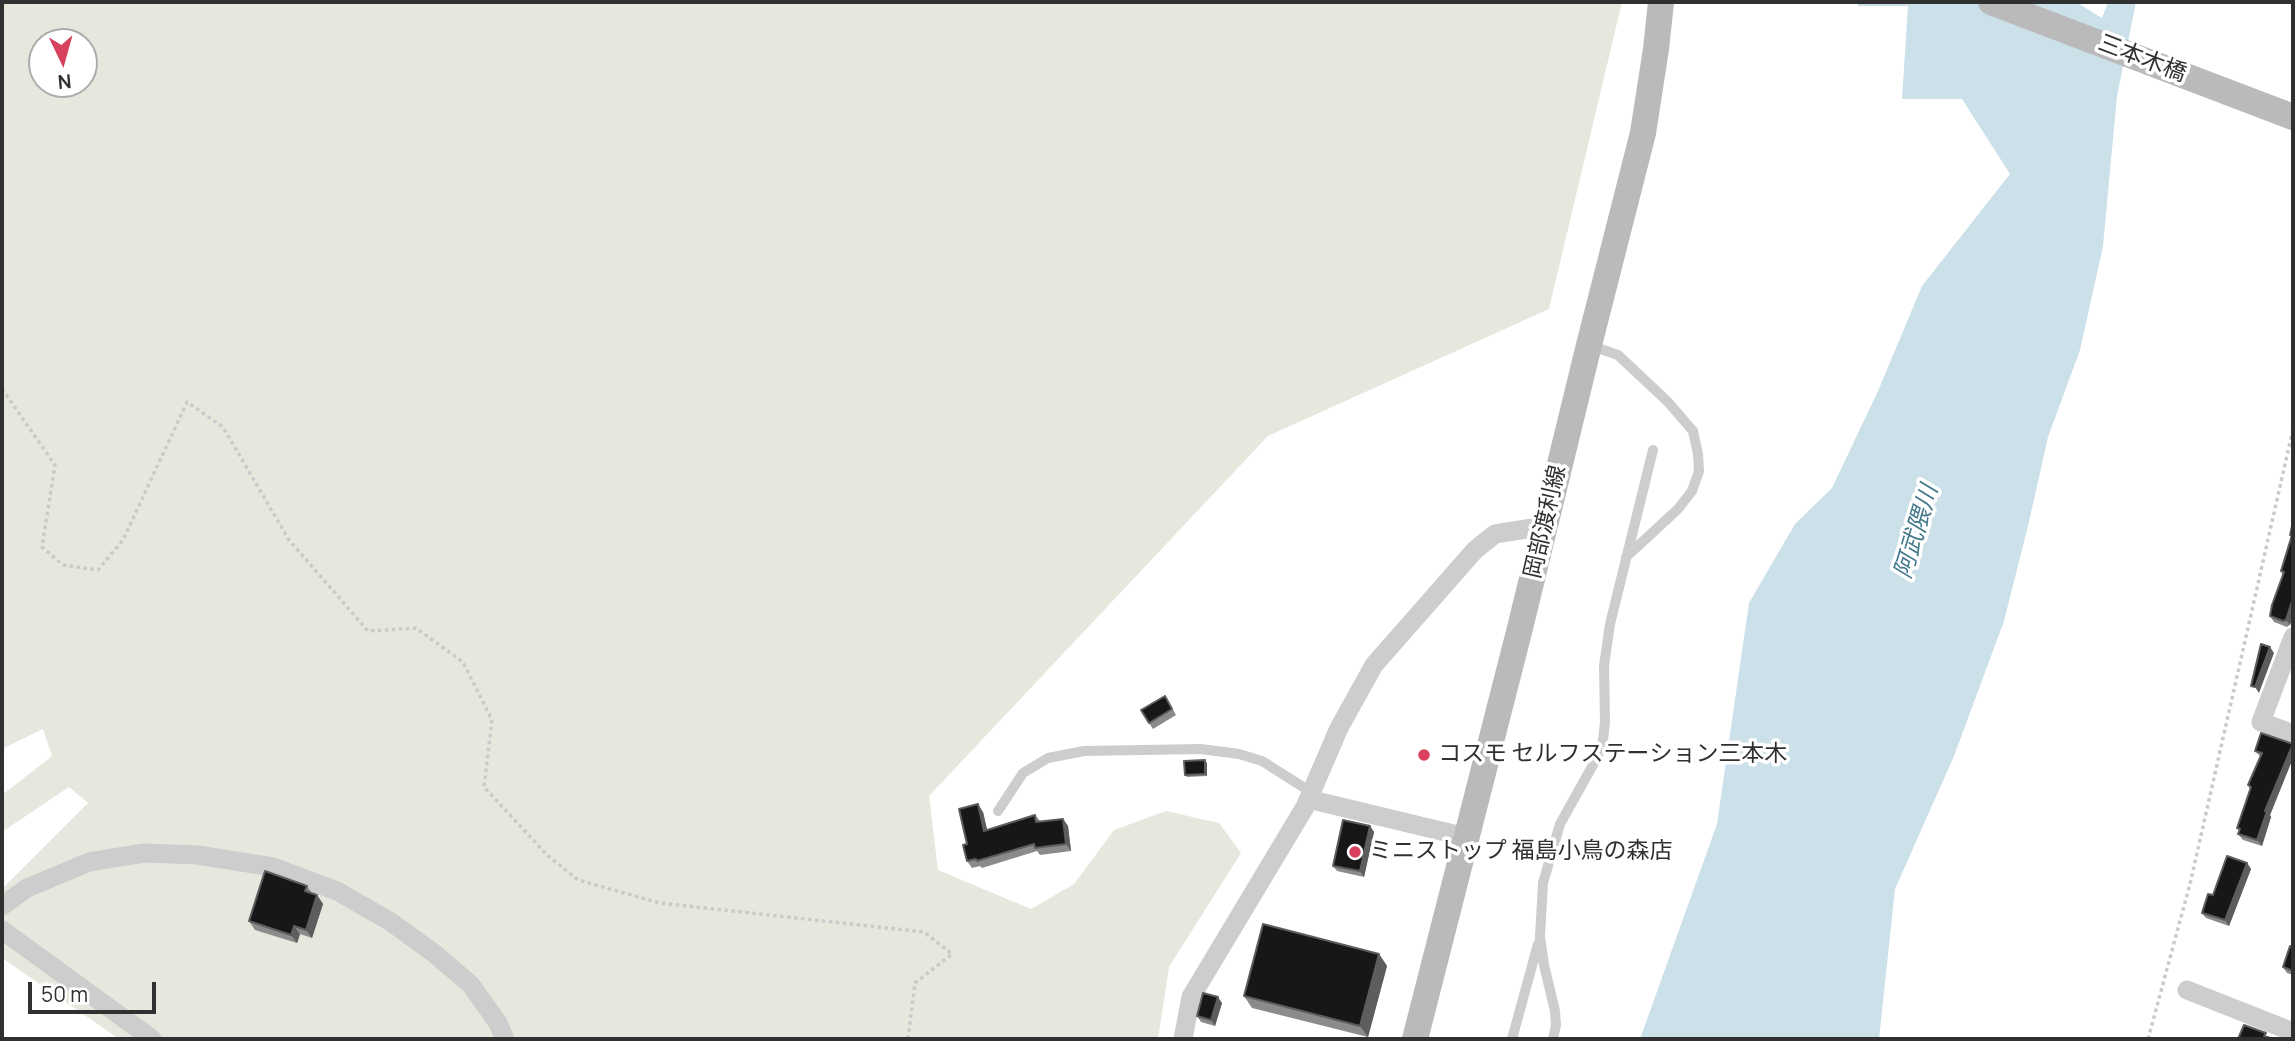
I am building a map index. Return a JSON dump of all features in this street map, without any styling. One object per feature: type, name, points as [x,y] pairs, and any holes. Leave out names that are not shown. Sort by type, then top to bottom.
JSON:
[{"type":"main road","name":"岡部渡利線","points":[[1415,1039],[1643,133],[1661,2]]},
{"type":"main road","name":"三本木橋","points":[[1990,2],[2293,117]]},
{"type":"street","points":[[1183,1039],[1191,997],[1310,796],[1339,728],[1374,665],[1475,550],[1494,534],[1545,526]]},
{"type":"street","points":[[2293,637],[2261,722],[2293,734]]},
{"type":"street","points":[[1310,796],[1466,837]]},
{"type":"street","points":[[2,906],[27,888],[89,862],[144,853],[198,855],[273,867],[337,891],[391,922],[435,954],[471,985],[498,1023],[505,1039]]},
{"type":"street","points":[[2,930],[152,1039]]},
{"type":"street","points":[[2187,990],[2293,1032]]},
{"type":"lane","points":[[1588,345],[1618,355],[1668,402],[1692,431],[1698,454],[1699,471],[1692,491],[1678,509],[1626,557]]},
{"type":"lane","points":[[1553,1039],[1555,1011],[1544,965],[1541,937],[1543,883],[1560,824],[1598,756],[1603,740],[1604,666],[1609,624],[1653,450]]},
{"type":"lane","points":[[998,811],[1023,773],[1048,758],[1084,751],[1188,749],[1240,754],[1262,761],[1310,796]]},
{"type":"lane","points":[[1512,1039],[1541,937]]},
{"type":"path","points":[[2,389],[55,465],[41,547],[63,565],[98,570],[122,540],[187,402],[223,428],[289,540],[369,631],[416,628],[463,662],[492,720],[484,787],[547,855],[578,880],[660,903],[924,932],[952,954],[915,983],[908,1039]]},
{"type":"path","points":[[2148,1039],[2190,884],[2293,429]]},
{"type":"shaded area","points":[[2,2],[1622,2],[1549,309],[1268,436],[929,796],[938,870],[1031,909],[1074,884],[1114,830],[1166,811],[1219,823],[1241,853],[1169,967],[1158,1039],[119,1039],[2,958],[2,889],[88,803],[69,787],[2,832],[2,795],[52,756],[43,729],[2,749]]},
{"type":"water","name":"阿武隈川","points":[[1858,2],[2076,2],[2102,18],[2108,2],[2136,2],[2117,96],[2103,246],[2080,350],[2048,437],[2004,621],[1954,756],[1895,889],[1879,1039],[1640,1039],[1717,824],[1749,603],[1795,524],[1832,488],[1878,391],[1922,286],[2010,174],[1962,99],[1902,99],[1908,6],[1858,6]]},
{"type":"building","points":[[2293,522],[2293,598],[2286,620],[2283,621],[2270,616],[2284,572],[2281,571],[2292,535]]},
{"type":"building","points":[[2261,644],[2270,647],[2255,687],[2251,686]]},
{"type":"building","points":[[1165,696],[1172,709],[1149,723],[1141,710]]},
{"type":"building","points":[[2261,733],[2293,744],[2265,811],[2257,840],[2238,834],[2240,829],[2237,828],[2251,787],[2248,785],[2262,753],[2255,751]]},
{"type":"building","points":[[1205,760],[1205,774],[1185,775],[1184,761]]},
{"type":"building","points":[[978,804],[984,831],[1035,815],[1036,822],[1063,819],[1066,844],[1035,848],[1034,844],[977,861],[967,861],[963,845],[967,844],[959,809]]},
{"type":"building","name":"ミニストップ 福島小鳥の森店","points":[[1343,820],[1370,826],[1360,871],[1333,866]]},
{"type":"building","points":[[2227,856],[2247,863],[2225,920],[2202,913],[2208,894],[2213,895]]},
{"type":"building","points":[[265,871],[307,886],[305,891],[317,895],[306,930],[294,926],[291,935],[249,921]]},
{"type":"building","points":[[1263,924],[1379,954],[1360,1026],[1244,996]]},
{"type":"building","points":[[2290,946],[2293,947],[2293,971],[2283,967]]},
{"type":"building","points":[[1203,993],[1218,997],[1211,1020],[1197,1016]]},
{"type":"building","points":[[2244,1025],[2266,1033],[2264,1036],[2273,1039],[2238,1039]]},
{"type":"place","name":"コスモ セルフステーション三本木","points":[[1424,755]]},
{"type":"place","name":"ミニストップ 福島小鳥の森店","points":[[1355,852]]}]
